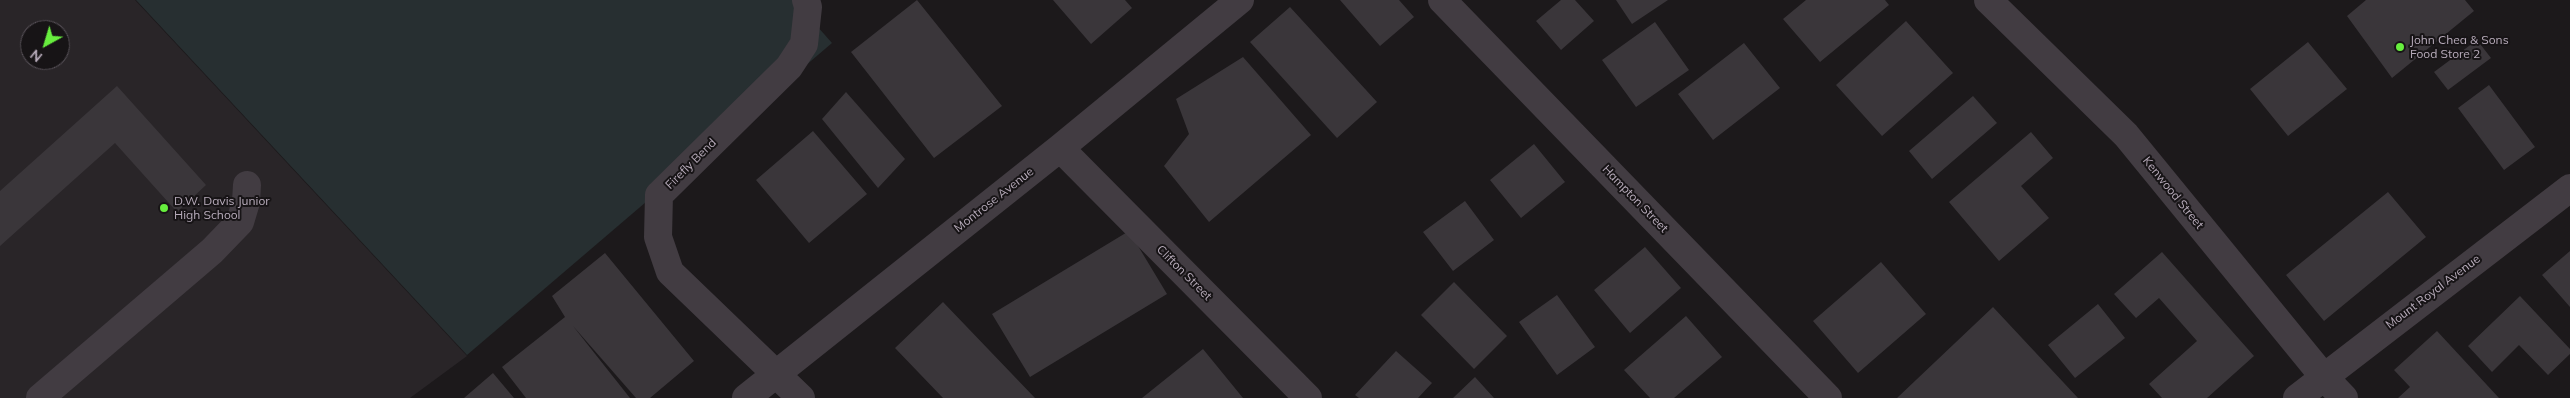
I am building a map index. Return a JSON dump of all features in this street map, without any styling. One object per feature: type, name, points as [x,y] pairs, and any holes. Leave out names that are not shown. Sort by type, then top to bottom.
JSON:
[{"type":"street","name":"Firefly Bend","points":[[801,398],[670,272],[658,237],[659,195],[789,67],[804,44],[808,7],[806,0]]},
{"type":"street","name":"Montrose Avenue","points":[[746,398],[1060,148],[1240,0]]},
{"type":"street","name":"Hampton Street","points":[[1442,0],[1828,398]]},
{"type":"street","name":"Kenwood Street","points":[[1988,0],[2126,135],[2323,376],[2344,398]]},
{"type":"street","name":"Clifton Street","points":[[1060,148],[1308,398]]},
{"type":"street","points":[[40,398],[212,251],[240,222],[246,202],[247,185]]},
{"type":"street","name":"Mount Royal Avenue","points":[[2296,398],[2570,188]]},
{"type":"shaded area","name":"D.W. Davis Junior High School","points":[[0,0],[135,0],[467,356],[410,398],[0,398]]},
{"type":"shaded area","points":[[136,0],[794,0],[832,43],[467,355]]},
{"type":"building","points":[[917,0],[1002,106],[934,158],[851,52]]},
{"type":"building","points":[[1053,0],[1125,0],[1132,8],[1091,44]]},
{"type":"building","points":[[1340,0],[1399,0],[1414,17],[1380,46]]},
{"type":"building","points":[[1561,0],[1575,0],[1594,21],[1561,50],[1536,21]]},
{"type":"building","points":[[1616,0],[1668,0],[1632,24]]},
{"type":"building","points":[[1806,0],[1885,0],[1889,5],[1820,62],[1783,19]]},
{"type":"building","name":"John Chea & Sons Food Store 2","points":[[2366,0],[2465,0],[2474,11],[2392,78],[2347,16]]},
{"type":"building","points":[[1290,7],[1377,102],[1337,138],[1250,42]]},
{"type":"building","points":[[1906,21],[1953,73],[1882,136],[1836,85]]},
{"type":"building","points":[[1655,22],[1689,70],[1636,107],[1602,60]]},
{"type":"building","points":[[2477,40],[2491,58],[2448,90],[2434,72]]},
{"type":"building","points":[[2308,42],[2347,89],[2288,136],[2250,89]]},
{"type":"building","points":[[1744,43],[1780,88],[1713,140],[1678,94]]},
{"type":"building","points":[[1243,57],[1311,135],[1209,222],[1164,166],[1189,134],[1176,99]]},
{"type":"building","points":[[2489,85],[2535,147],[2504,170],[2458,108]]},
{"type":"building","points":[[117,86],[206,185],[177,212],[115,143],[0,246],[0,191]]},
{"type":"building","points":[[846,92],[905,159],[878,188],[822,119]]},
{"type":"building","points":[[1973,96],[1997,123],[1932,179],[1909,151]]},
{"type":"building","points":[[813,131],[867,194],[809,243],[756,180]]},
{"type":"building","points":[[2031,132],[2053,158],[2021,186],[2049,218],[1999,261],[1949,202]]},
{"type":"building","points":[[1534,144],[1565,182],[1521,218],[1490,180]]},
{"type":"building","points":[[2388,192],[2426,237],[2324,321],[2286,275]]},
{"type":"building","points":[[1465,201],[1494,240],[1453,271],[1423,232]]},
{"type":"building","points":[[1129,231],[1167,294],[1030,377],[992,314]]},
{"type":"building","points":[[1645,247],[1681,288],[1630,333],[1594,290]]},
{"type":"building","points":[[2570,251],[2570,307],[2542,275]]},
{"type":"building","points":[[2162,252],[2254,356],[2207,398],[2162,398],[2149,384],[2197,341],[2159,298],[2136,318],[2114,294]]},
{"type":"building","points":[[605,253],[694,361],[650,398],[636,398],[573,326],[630,398],[526,398],[502,367],[565,317],[552,296]]},
{"type":"building","points":[[1881,262],[1926,314],[1858,373],[1813,321]]},
{"type":"building","points":[[1454,282],[1507,336],[1474,369],[1421,315]]},
{"type":"building","points":[[1557,295],[1595,347],[1557,375],[1519,322]]},
{"type":"building","points":[[2520,296],[2570,349],[2570,354],[2548,375],[2519,345],[2492,372],[2468,346]]},
{"type":"building","points":[[943,302],[1035,398],[943,398],[895,348]]},
{"type":"building","points":[[2098,304],[2125,338],[2075,378],[2048,345]]},
{"type":"building","points":[[1993,307],[2078,398],[1897,398]]},
{"type":"building","points":[[1686,316],[1722,357],[1674,398],[1650,398],[1624,370]]},
{"type":"building","points":[[2437,331],[2499,398],[2398,398],[2410,387],[2394,370]]},
{"type":"building","points":[[1203,349],[1243,398],[1142,398]]},
{"type":"building","points":[[1396,351],[1432,383],[1418,398],[1359,398],[1355,395]]},
{"type":"building","points":[[493,373],[514,398],[464,398]]},
{"type":"building","points":[[1475,377],[1494,398],[1453,398]]},
{"type":"place","name":"John Chea & Sons Food Store 2","points":[[2400,47]]},
{"type":"place","name":"D.W. Davis Junior High School","points":[[164,208]]}]
